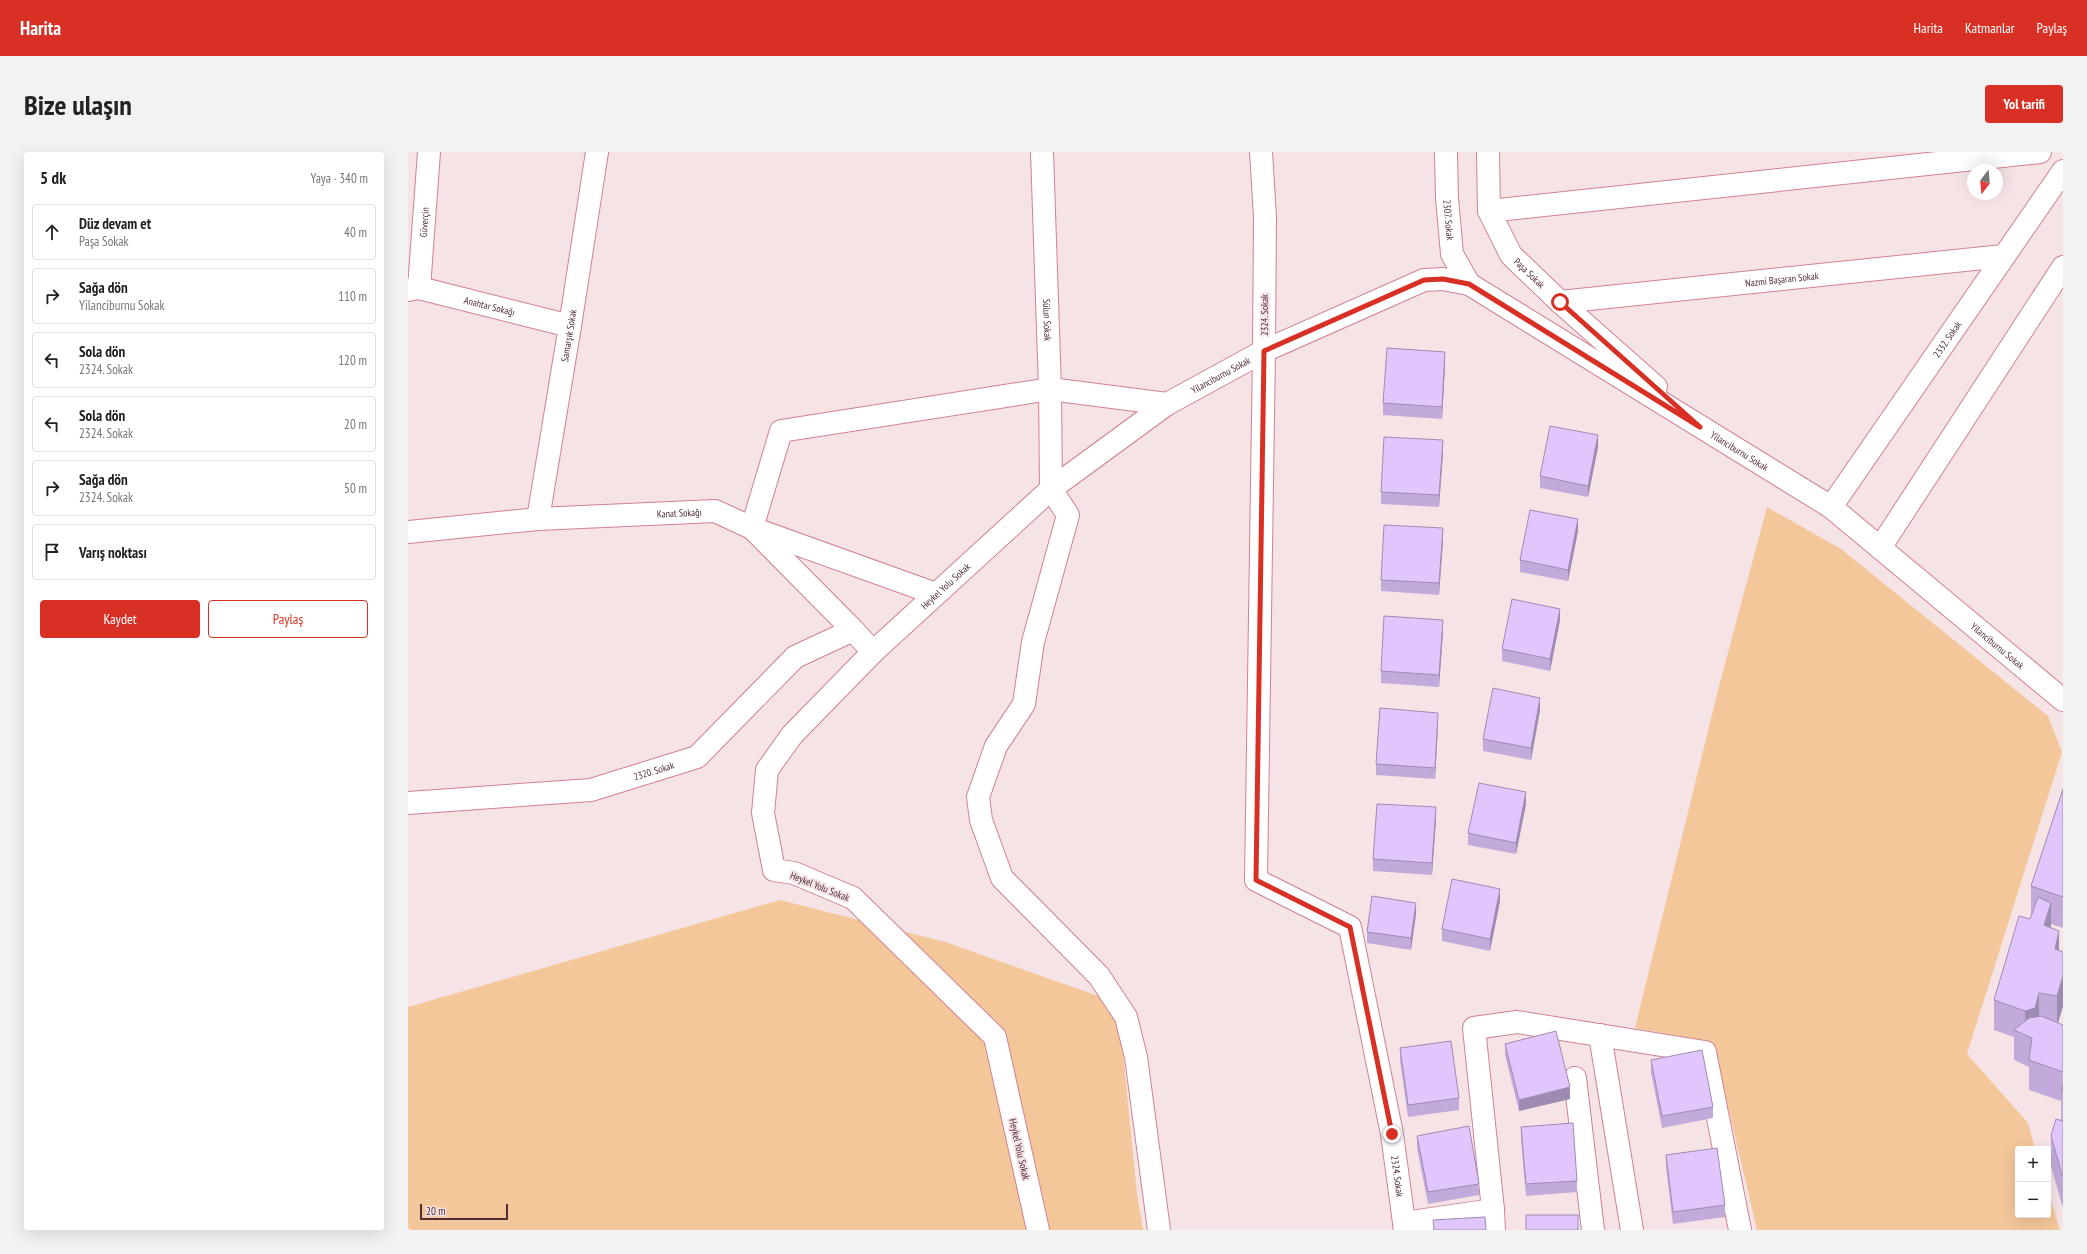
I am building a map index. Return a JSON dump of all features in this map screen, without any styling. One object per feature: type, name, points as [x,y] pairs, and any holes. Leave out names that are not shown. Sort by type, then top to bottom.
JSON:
[{"type":"street","name":"Samarşık Sokak","points":[[538,519],[597,152]]},
{"type":"street","name":"Sülun Sokak","points":[[1042,152],[1050,389],[1051,489]]},
{"type":"street","name":"2324. Sokak","points":[[1261,152],[1264,217],[1264,351],[1256,880],[1350,927],[1392,1134],[1405,1226]]},
{"type":"street","name":"2307. Sokak","points":[[1446,152],[1447,198],[1452,254],[1469,284]]},
{"type":"street","name":"Paşa Sokak","points":[[1488,152],[1489,211],[1511,255],[1560,302],[1700,427]]},
{"type":"street","points":[[1489,211],[2040,152]]},
{"type":"street","name":"Güverçin","points":[[413,289],[428,154]]},
{"type":"street","name":"2332. Sokak","points":[[1831,507],[2063,171]]},
{"type":"street","name":"Nazmi Başaran Sokak","points":[[1560,302],[2003,256]]},
{"type":"street","points":[[1880,548],[2063,267]]},
{"type":"street","name":"Yilanciburnu Sokak","points":[[1051,489],[1167,404],[1264,351],[1424,280],[1443,279],[1469,284],[1831,507],[2063,700]]},
{"type":"street","name":"Anahtar Sokağı","points":[[413,289],[570,326]]},
{"type":"street","points":[[873,652],[752,528],[781,431],[1050,389],[1167,404]]},
{"type":"street","points":[[1051,489],[1068,514],[1034,642],[1024,704],[996,746],[978,797],[981,820],[1002,878],[1099,976],[1126,1017],[1136,1057],[1159,1230]]},
{"type":"street","name":"Heykel Yolu Sokak","points":[[1038,1230],[995,1037],[853,898],[794,873],[774,870],[763,813],[767,770],[792,735],[873,652],[1051,489]]},
{"type":"street","name":"Kanat Sokağı","points":[[408,532],[538,519],[715,511],[752,528],[936,594]]},
{"type":"street","name":"2320. Sokak","points":[[408,803],[591,790],[697,757],[795,657],[853,630]]},
{"type":"street","points":[[1405,1226],[1493,1220],[1474,1028],[1517,1022],[1705,1052],[1740,1230]]},
{"type":"street","points":[[1600,1035],[1632,1230]]},
{"type":"street","points":[[1574,1078],[1594,1230]]},
{"type":"shaded area","points":[[1767,507],[1841,549],[2048,716],[2062,752],[1967,1054],[2028,1123],[2034,1146],[2015,1146],[2015,1218],[2051,1218],[2051,1200],[2060,1230],[1757,1230],[1713,1042],[1635,1028],[1718,690]]},
{"type":"shaded area","points":[[780,900],[945,942],[1118,1003],[1137,1194],[1143,1230],[408,1230],[408,1007]]},
{"type":"building","points":[[1387,348],[1445,352],[1442,407],[1383,403]]},
{"type":"building","points":[[1550,426],[1598,435],[1588,486],[1540,476]]},
{"type":"building","points":[[1384,437],[1443,440],[1439,495],[1381,492]]},
{"type":"building","points":[[1530,510],[1578,519],[1568,570],[1520,560]]},
{"type":"building","points":[[1384,525],[1443,528],[1439,583],[1381,580]]},
{"type":"building","points":[[1512,599],[1560,609],[1550,659],[1502,649]]},
{"type":"building","points":[[1384,616],[1443,620],[1439,675],[1381,671]]},
{"type":"building","points":[[1493,688],[1540,698],[1531,748],[1483,739]]},
{"type":"building","points":[[1380,708],[1438,713],[1435,768],[1376,764]]},
{"type":"building","points":[[1479,783],[1526,792],[1516,843],[1468,833]]},
{"type":"building","points":[[2063,789],[2063,897],[2031,886]]},
{"type":"building","points":[[1377,804],[1436,807],[1432,863],[1373,859]]},
{"type":"building","points":[[1452,879],[1500,889],[1490,939],[1442,929]]},
{"type":"building","points":[[1372,896],[1416,903],[1411,938],[1367,932]]},
{"type":"building","points":[[2038,897],[2051,903],[2044,925],[2059,931],[2055,949],[2063,952],[2063,976],[2057,996],[2039,993],[2035,1008],[2025,1011],[1994,1000],[2019,916],[2030,919]]},
{"type":"building","points":[[2041,1016],[2063,1025],[2063,1072],[2029,1060],[2032,1038],[2014,1030],[2029,1018]]},
{"type":"building","points":[[1556,1031],[1570,1087],[1519,1100],[1505,1044]]},
{"type":"building","points":[[1451,1041],[1459,1098],[1408,1105],[1400,1048]]},
{"type":"building","points":[[1702,1050],[1713,1107],[1662,1116],[1651,1060]]},
{"type":"building","points":[[2056,1119],[2063,1121],[2063,1175],[2051,1136]]},
{"type":"building","points":[[1573,1123],[1577,1181],[1526,1184],[1521,1127]]},
{"type":"building","points":[[1469,1126],[1479,1184],[1428,1192],[1417,1136]]},
{"type":"building","points":[[1717,1148],[1725,1205],[1673,1212],[1666,1155]]},
{"type":"building","points":[[1526,1215],[1578,1215],[1578,1230],[1526,1230]]},
{"type":"building","points":[[1485,1217],[1486,1230],[1434,1230],[1433,1220]]},
{"type":"route","points":[[1392,1134],[1350,927],[1256,880],[1264,351],[1424,280],[1443,279],[1469,284],[1700,427],[1560,302]]}]
